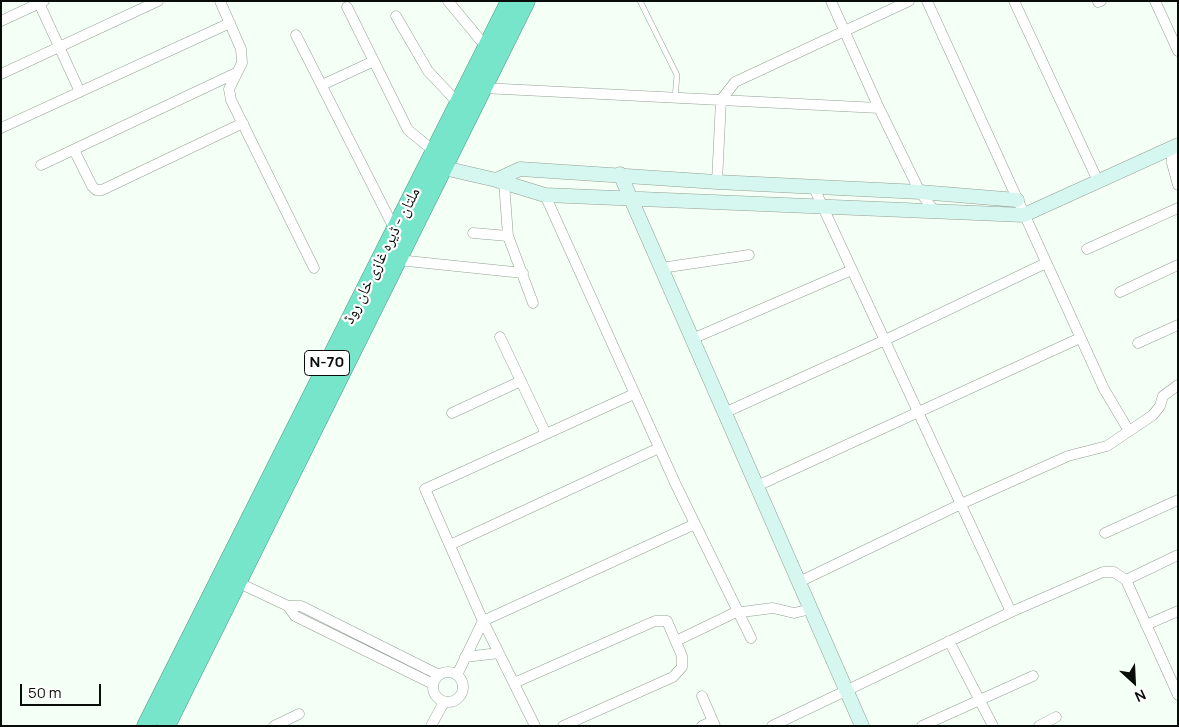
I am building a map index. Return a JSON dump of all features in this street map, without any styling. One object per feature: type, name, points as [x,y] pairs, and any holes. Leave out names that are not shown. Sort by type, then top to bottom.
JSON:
[{"type":"highway","name":"ملتان - ڈیرہ غازی خان روڈ","points":[[146,726],[510,1]]},
{"type":"highway","name":"ملتان - ڈیرہ غازی خان روڈ","points":[[166,726],[526,1]]},
{"type":"highway","points":[[258,500],[274,508]]},
{"type":"street","points":[[1,74],[158,1]]},
{"type":"street","points":[[220,1],[241,49],[242,63],[230,89],[232,100],[314,268]]},
{"type":"street","points":[[448,1],[487,48]]},
{"type":"street","points":[[831,1],[879,108],[920,192],[936,212]]},
{"type":"street","points":[[717,182],[721,100],[735,82],[909,1]]},
{"type":"street","points":[[927,1],[1080,338],[1104,389],[1129,431]]},
{"type":"street","points":[[1014,1],[1098,181]]},
{"type":"street","points":[[1155,1],[1178,51]]},
{"type":"street","points":[[1,21],[40,2],[80,92]]},
{"type":"street","points":[[346,7],[408,130],[435,152]]},
{"type":"street","points":[[396,16],[428,71],[459,104]]},
{"type":"street","points":[[1,128],[230,23]]},
{"type":"street","points":[[296,34],[395,230]]},
{"type":"street","points":[[322,85],[374,61]]},
{"type":"street","points":[[41,165],[236,73]]},
{"type":"street","points":[[483,88],[879,108]]},
{"type":"street","points":[[74,150],[92,186],[96,190],[102,190],[243,123]]},
{"type":"street","points":[[444,168],[500,181],[545,195],[1024,215],[1175,146]]},
{"type":"street","points":[[1175,146],[1172,163],[1178,184]]},
{"type":"street","points":[[500,181],[520,169],[814,188],[920,192],[1017,200]]},
{"type":"street","points":[[620,174],[862,726]]},
{"type":"street","points":[[500,181],[508,236],[533,303]]},
{"type":"street","points":[[814,188],[1011,612]]},
{"type":"street","points":[[545,195],[658,448],[751,638]]},
{"type":"street","points":[[1088,249],[1178,208]]},
{"type":"street","points":[[473,233],[508,236]]},
{"type":"street","points":[[661,268],[748,255]]},
{"type":"street","points":[[398,260],[523,273]]},
{"type":"street","points":[[724,413],[885,340],[1046,263]]},
{"type":"street","points":[[1120,292],[1178,265]]},
{"type":"street","points":[[692,339],[852,270]]},
{"type":"street","points":[[1138,344],[1178,325]]},
{"type":"street","points":[[500,337],[546,434]]},
{"type":"street","points":[[757,486],[1080,338]]},
{"type":"street","points":[[452,413],[521,381]]},
{"type":"street","points":[[799,582],[961,504],[1068,456],[1107,446],[1153,415],[1160,406],[1162,396],[1178,385]]},
{"type":"street","points":[[535,726],[483,622],[425,489],[634,394]]},
{"type":"street","points":[[450,546],[658,448]]},
{"type":"street","points":[[1105,533],[1178,500]]},
{"type":"street","points":[[457,675],[483,622],[695,524]]},
{"type":"street","points":[[1126,580],[1178,555]]},
{"type":"street","points":[[772,726],[1011,612],[1103,572],[1114,572],[1126,580],[1146,625],[1175,681],[1178,695]]},
{"type":"street","points":[[237,582],[288,606],[295,616],[436,680]]},
{"type":"street","points":[[676,642],[739,613],[773,608],[794,613],[811,609]]},
{"type":"street","points":[[1146,625],[1178,611]]},
{"type":"street","points":[[514,683],[655,621],[667,621],[682,656],[682,667],[673,677],[562,726]]},
{"type":"street","points":[[949,641],[993,726]]},
{"type":"street","points":[[465,657],[499,653]]},
{"type":"street","points":[[445,672],[457,675],[462,679],[464,691],[456,701],[444,702],[435,695],[436,680],[445,672]]},
{"type":"street","points":[[922,726],[1033,676]]},
{"type":"street","points":[[702,696],[714,723],[702,726]]},
{"type":"street","points":[[431,726],[444,702]]},
{"type":"street","points":[[274,726],[299,714]]},
{"type":"street","points":[[1039,726],[1056,717]]},
{"type":"lane","points":[[640,1],[676,75],[675,98]]}]
